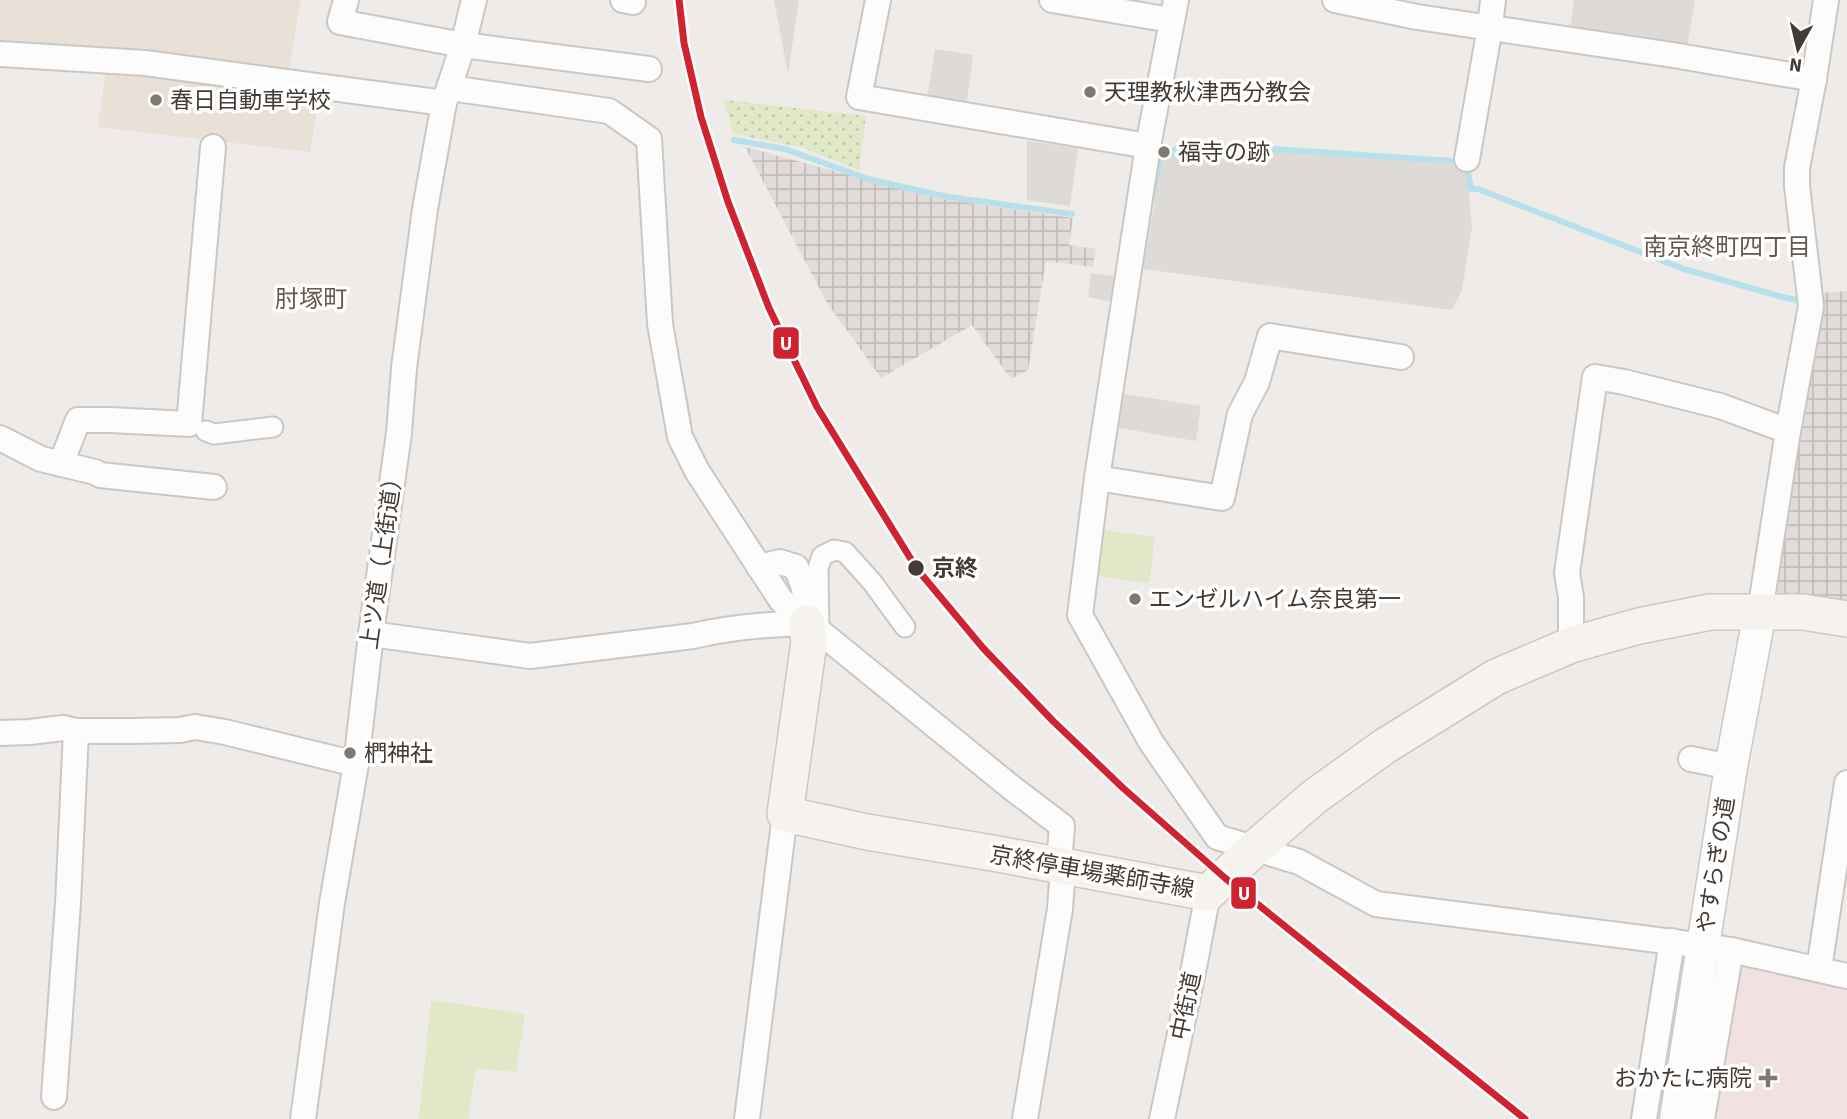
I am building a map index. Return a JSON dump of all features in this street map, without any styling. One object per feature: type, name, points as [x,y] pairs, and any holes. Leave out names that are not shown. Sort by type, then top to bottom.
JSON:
[{"type":"main road","name":"京終停車場薬師寺線","points":[[785,814],[867,832],[1208,893],[1314,797],[1385,746],[1496,677],[1571,645],[1639,626],[1710,612],[1803,612],[1847,619]]},
{"type":"main road","points":[[785,814],[813,627]]},
{"type":"street","points":[[346,0],[340,22],[463,45],[649,69]]},
{"type":"street","name":"上ツ道（上街道）","points":[[303,1119],[332,903],[356,764],[425,209],[447,96],[474,0]]},
{"type":"street","points":[[878,0],[859,97],[1148,146]]},
{"type":"street","points":[[1052,0],[1173,10],[1148,146],[1097,478],[1080,615],[1151,743],[1217,837],[1299,862],[1376,904],[1672,941],[1847,976]]},
{"type":"street","points":[[1335,0],[1417,17],[1814,79]]},
{"type":"street","points":[[1467,159],[1493,0]]},
{"type":"street","points":[[1760,612],[1788,431],[1811,306],[1797,168],[1826,0]]},
{"type":"street","points":[[0,54],[145,64],[609,111],[649,139],[660,324],[680,437],[697,471],[781,600],[1062,827],[1060,909],[1025,1119]]},
{"type":"street","points":[[198,427],[213,147]]},
{"type":"street","points":[[1097,478],[1222,498],[1240,414],[1257,382],[1270,336],[1401,358]]},
{"type":"street","points":[[1571,645],[1571,597],[1567,573],[1595,377],[1720,406],[1788,431]]},
{"type":"street","points":[[61,464],[78,420],[198,427],[214,434],[273,428]]},
{"type":"street","points":[[0,438],[41,459],[95,472],[105,477],[214,487]]},
{"type":"street","points":[[813,627],[818,568],[822,556],[840,548],[872,582],[905,627]]},
{"type":"street","name":"やすらぎの道","points":[[1676,1119],[1717,948],[1731,768],[1760,612]]},
{"type":"street","points":[[371,634],[530,656],[693,636],[761,624],[813,627]]},
{"type":"street","points":[[0,733],[63,728],[76,731],[131,731],[195,727],[356,764]]},
{"type":"street","points":[[54,1097],[68,903],[76,731]]},
{"type":"street","points":[[1691,759],[1731,768]]},
{"type":"street","points":[[1819,969],[1840,879],[1847,783]]},
{"type":"street","points":[[747,1119],[785,814]]},
{"type":"street","name":"中街道","points":[[1162,1119],[1208,893]]},
{"type":"street","points":[[1644,1119],[1672,941]]},
{"type":"street","points":[[1702,1119],[1717,948]]},
{"type":"shaded area","points":[[0,0],[301,0],[285,90],[320,94],[310,152],[98,127],[108,54],[0,47]]},
{"type":"shaded area","points":[[774,0],[799,0],[788,74]]},
{"type":"shaded area","points":[[1574,0],[1695,0],[1687,47],[1570,29]]},
{"type":"shaded area","points":[[935,49],[973,55],[966,109],[926,103]]},
{"type":"shaded area","points":[[1027,141],[1078,148],[1070,206],[1027,200]]},
{"type":"shaded area","points":[[1183,144],[1466,165],[1472,228],[1462,290],[1452,310],[1143,269],[1161,163]]},
{"type":"shaded area","points":[[745,147],[936,198],[1073,218],[1069,245],[1096,249],[1093,267],[1046,261],[1028,370],[1011,379],[972,325],[881,378],[826,301]]},
{"type":"shaded area","points":[[1091,273],[1125,278],[1121,304],[1088,297]]},
{"type":"shaded area","points":[[1847,291],[1847,604],[1768,600],[1821,293]]},
{"type":"shaded area","points":[[1118,393],[1201,406],[1196,441],[1113,427]]},
{"type":"shaded area","points":[[1736,960],[1847,987],[1847,1119],[1709,1119]]},
{"type":"green space","points":[[724,100],[866,116],[859,170],[804,148],[734,134]]},
{"type":"green space","points":[[1095,529],[1155,537],[1149,583],[1089,575]]},
{"type":"green space","points":[[431,1000],[525,1014],[516,1072],[476,1068],[468,1119],[419,1119]]},
{"type":"waterway","points":[[734,140],[785,149],[868,179],[943,196],[1072,214]]},
{"type":"waterway","points":[[1152,199],[1159,162],[1183,143],[1466,162],[1471,189],[1478,189],[1684,269],[1803,301]]},
{"type":"transit line","name":"U","points":[[679,0],[684,43],[701,117],[728,202],[769,308],[817,407],[917,569],[983,648],[1053,721],[1123,788],[1225,878],[1525,1119]]},
{"type":"place","name":"天理教秋津西分教会","points":[[1090,92]]},
{"type":"place","name":"春日自動車学校","points":[[156,100]]},
{"type":"place","name":"福寺の跡","points":[[1164,152]]},
{"type":"place","name":"京終","points":[[916,568]]},
{"type":"place","name":"エンゼルハイム奈良第一","points":[[1135,599]]},
{"type":"place","name":"椚神社","points":[[350,753]]},
{"type":"place","name":"おかたに病院","points":[[1768,1078]]},
{"type":"district","name":"南京終町四丁目","points":[[1727,247]]},
{"type":"district","name":"肘塚町","points":[[311,299]]}]
